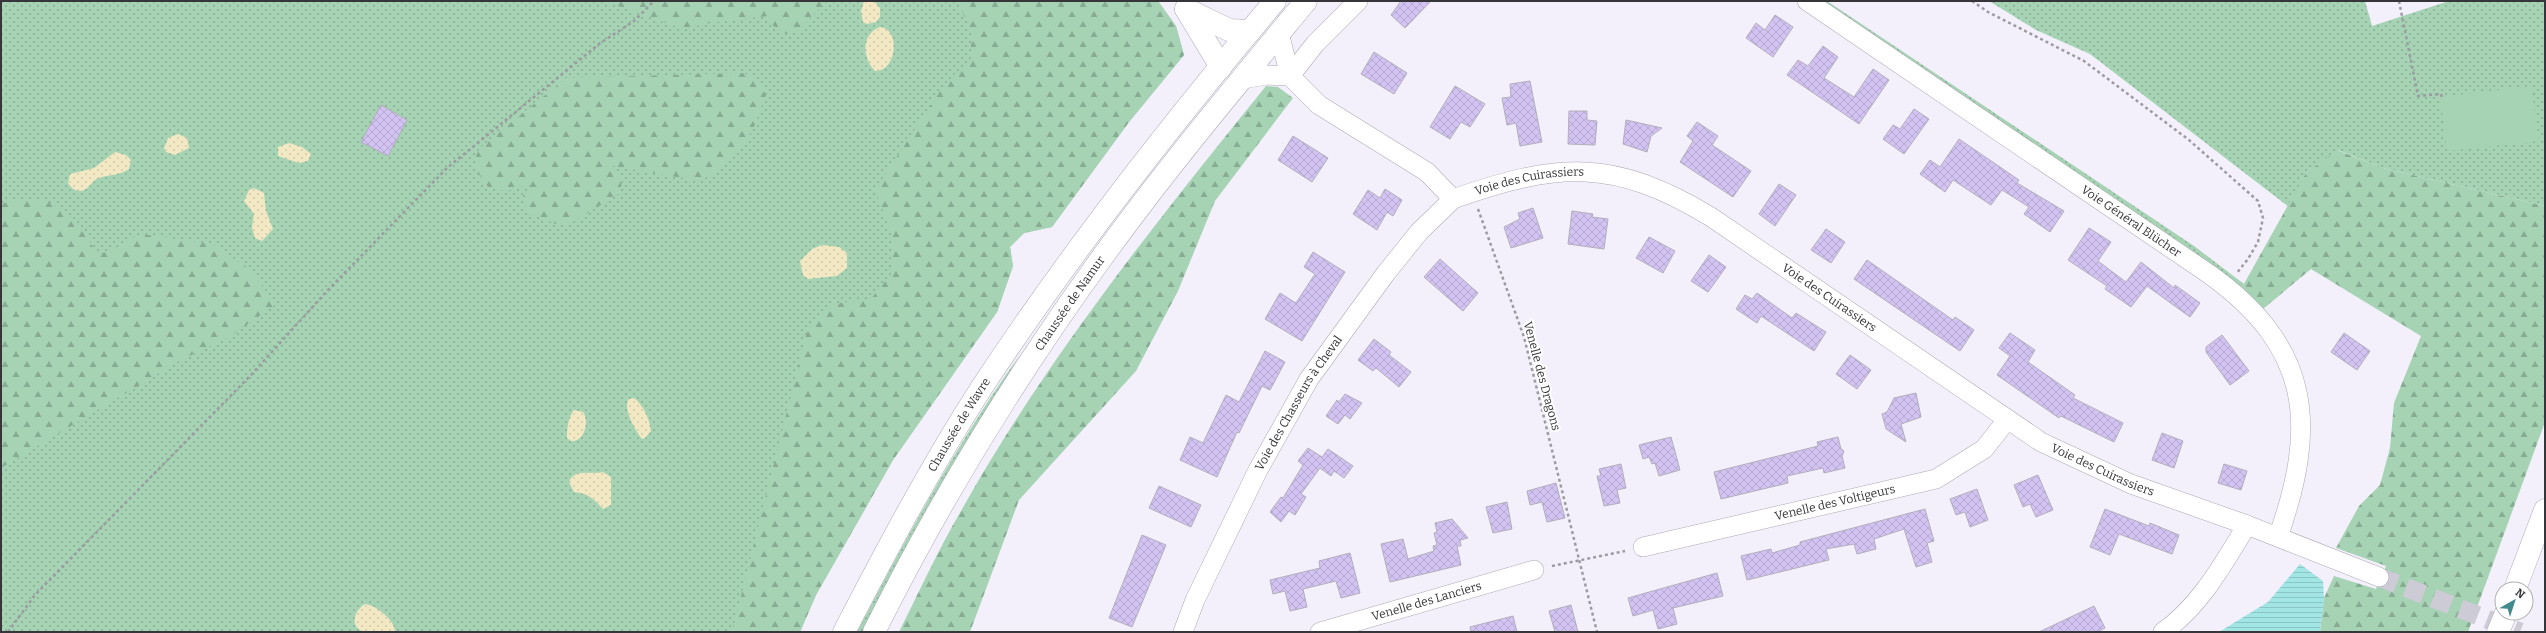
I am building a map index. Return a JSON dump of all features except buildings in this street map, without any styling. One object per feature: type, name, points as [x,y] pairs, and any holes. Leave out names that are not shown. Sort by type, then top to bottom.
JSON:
[{"type":"main road","points":[[1250,32],[1229,30],[1186,9],[1221,66],[1250,32],[1275,1]]},
{"type":"main road","name":"Chaussée de Namur","points":[[874,632],[941,507],[1045,338],[1146,198],[1306,1]]},
{"type":"main road","name":"Chaussée de Wavre","points":[[844,632],[894,537],[948,442],[1017,335],[1093,230],[1221,66]]},
{"type":"main road","points":[[2518,581],[2545,510]]},
{"type":"main road","points":[[2498,632],[2503,621]]},
{"type":"street","points":[[1290,76],[1315,44],[1358,1]]},
{"type":"street","name":"Voie Général Blücher","points":[[1806,1],[2229,288],[2256,312],[2280,347],[2289,366],[2301,411],[2301,453],[2291,500],[2278,537]]},
{"type":"street","points":[[1279,34],[1290,76],[1319,105],[1427,172],[1453,198]]},
{"type":"street","points":[[1242,79],[1267,75],[1290,76]]},
{"type":"street","name":"Voie des Cuirassiers","points":[[1453,198],[1509,181],[1555,172],[1585,171],[1614,174],[1648,185],[1680,198],[1711,217],[2007,420],[2072,458],[2131,484],[2247,525],[2379,577]]},
{"type":"street","name":"Voie des Chasseurs à Cheval","points":[[1183,632],[1195,600],[1258,470],[1309,379],[1386,273],[1420,232],[1453,198]]},
{"type":"street","name":"Venelle des Voltigeurs","points":[[1643,547],[1936,479],[1984,449],[2007,420]]},
{"type":"street","points":[[2163,632],[2181,620],[2202,595],[2247,525]]},
{"type":"street","name":"Venelle des Lanciers","points":[[1320,632],[1541,569]]},
{"type":"path","points":[[8,632],[35,595],[251,375],[326,291],[447,168],[599,44],[634,21],[654,1]]},
{"type":"path","points":[[1972,1],[1988,12],[2084,61],[2189,140],[2258,201],[2263,218],[2258,242],[2229,288]]},
{"type":"path","points":[[2399,1],[2418,96],[2441,94],[2442,97]]},
{"type":"path","name":"Venelle des Dragons","points":[[1478,207],[1524,337],[1597,632]]},
{"type":"path","points":[[1541,569],[1625,551]]},
{"type":"green space","points":[[1,1],[1158,1],[1176,26],[1184,55],[1129,122],[1052,227],[1024,233],[1010,247],[1013,266],[997,312],[893,460],[816,595],[800,632],[1,632]]},
{"type":"green space","points":[[603,1],[827,1],[797,32],[787,34],[772,25],[768,16],[714,22],[684,29]]},
{"type":"green space","points":[[957,1],[1158,1],[1176,26],[1184,55],[1129,122],[1052,227],[1024,233],[1010,247],[1013,266],[997,312],[893,460],[816,595],[800,632],[732,632],[808,327],[832,304],[871,299],[893,271],[891,234],[875,190],[944,85],[971,58],[971,30]]},
{"type":"green space","points":[[1819,1],[1827,1],[2194,246],[2244,284],[2240,291]]},
{"type":"green space","points":[[1989,1],[2365,1],[2372,26],[2449,1],[2545,1],[2545,206],[2383,168],[2338,150],[2306,173],[2289,207],[2090,54],[2036,30]]},
{"type":"green space","points":[[743,73],[757,79],[766,95],[754,127],[739,152],[720,169],[700,181],[608,165],[622,180],[620,193],[573,222],[556,224],[528,212],[522,198],[531,184],[506,191],[488,187],[476,169],[476,159],[480,148],[566,78]]},
{"type":"green space","points":[[1266,86],[1278,87],[1293,98],[1215,201],[1178,291],[1136,371],[1019,500],[970,632],[899,632],[953,526],[994,455],[1029,399],[1104,292],[1184,188]]},
{"type":"green space","points":[[2531,86],[2539,141],[2447,151],[2440,97]]},
{"type":"green space","points":[[2337,150],[2383,168],[2545,206],[2545,422],[2468,632],[2320,632],[2324,598],[2334,576],[2376,589],[2386,566],[2336,548],[2359,506],[2380,485],[2390,448],[2394,403],[2421,336],[2311,269],[2263,309],[2240,291],[2306,173]]},
{"type":"green space","points":[[17,199],[46,199],[84,229],[97,256],[141,234],[212,244],[248,268],[276,304],[231,336],[181,360],[1,468],[1,204]]},
{"type":"green space","points":[[1019,356],[894,571],[863,632],[857,632],[933,491],[974,423]]},
{"type":"sand","points":[[864,1],[874,1],[880,8],[880,17],[876,22],[867,24],[863,22],[861,11]]},
{"type":"sand","points":[[880,27],[887,29],[891,35],[894,50],[892,58],[888,64],[882,69],[875,71],[868,60],[866,47],[869,35]]},
{"type":"sand","points":[[178,134],[187,138],[189,148],[175,155],[166,152],[164,148],[168,138]]},
{"type":"sand","points":[[289,143],[302,147],[311,154],[308,161],[299,163],[278,156],[278,147]]},
{"type":"sand","points":[[115,152],[126,155],[131,160],[129,169],[122,173],[97,179],[86,189],[81,191],[75,190],[69,185],[70,174],[94,168]]},
{"type":"sand","points":[[254,188],[264,193],[266,211],[273,229],[262,241],[255,238],[252,228],[254,214],[244,201],[249,190]]},
{"type":"sand","points":[[822,245],[839,247],[847,253],[847,268],[837,276],[808,279],[803,275],[800,261],[812,249]]},
{"type":"sand","points":[[634,398],[643,408],[648,417],[651,431],[645,438],[642,439],[630,419],[627,408],[629,399]]},
{"type":"sand","points":[[574,410],[583,412],[586,426],[579,438],[571,441],[567,438],[567,431],[569,420]]},
{"type":"sand","points":[[603,472],[611,477],[611,505],[603,509],[590,497],[574,492],[569,482],[571,478],[579,473]]},
{"type":"sand","points":[[365,604],[380,610],[392,623],[395,632],[366,632],[357,627],[355,624],[356,615]]},
{"type":"shaded area","points":[[2300,564],[2323,581],[2324,598],[2320,632],[2219,632],[2268,602]]},
{"type":"tunnel","points":[[2379,577],[2520,632]]}]
